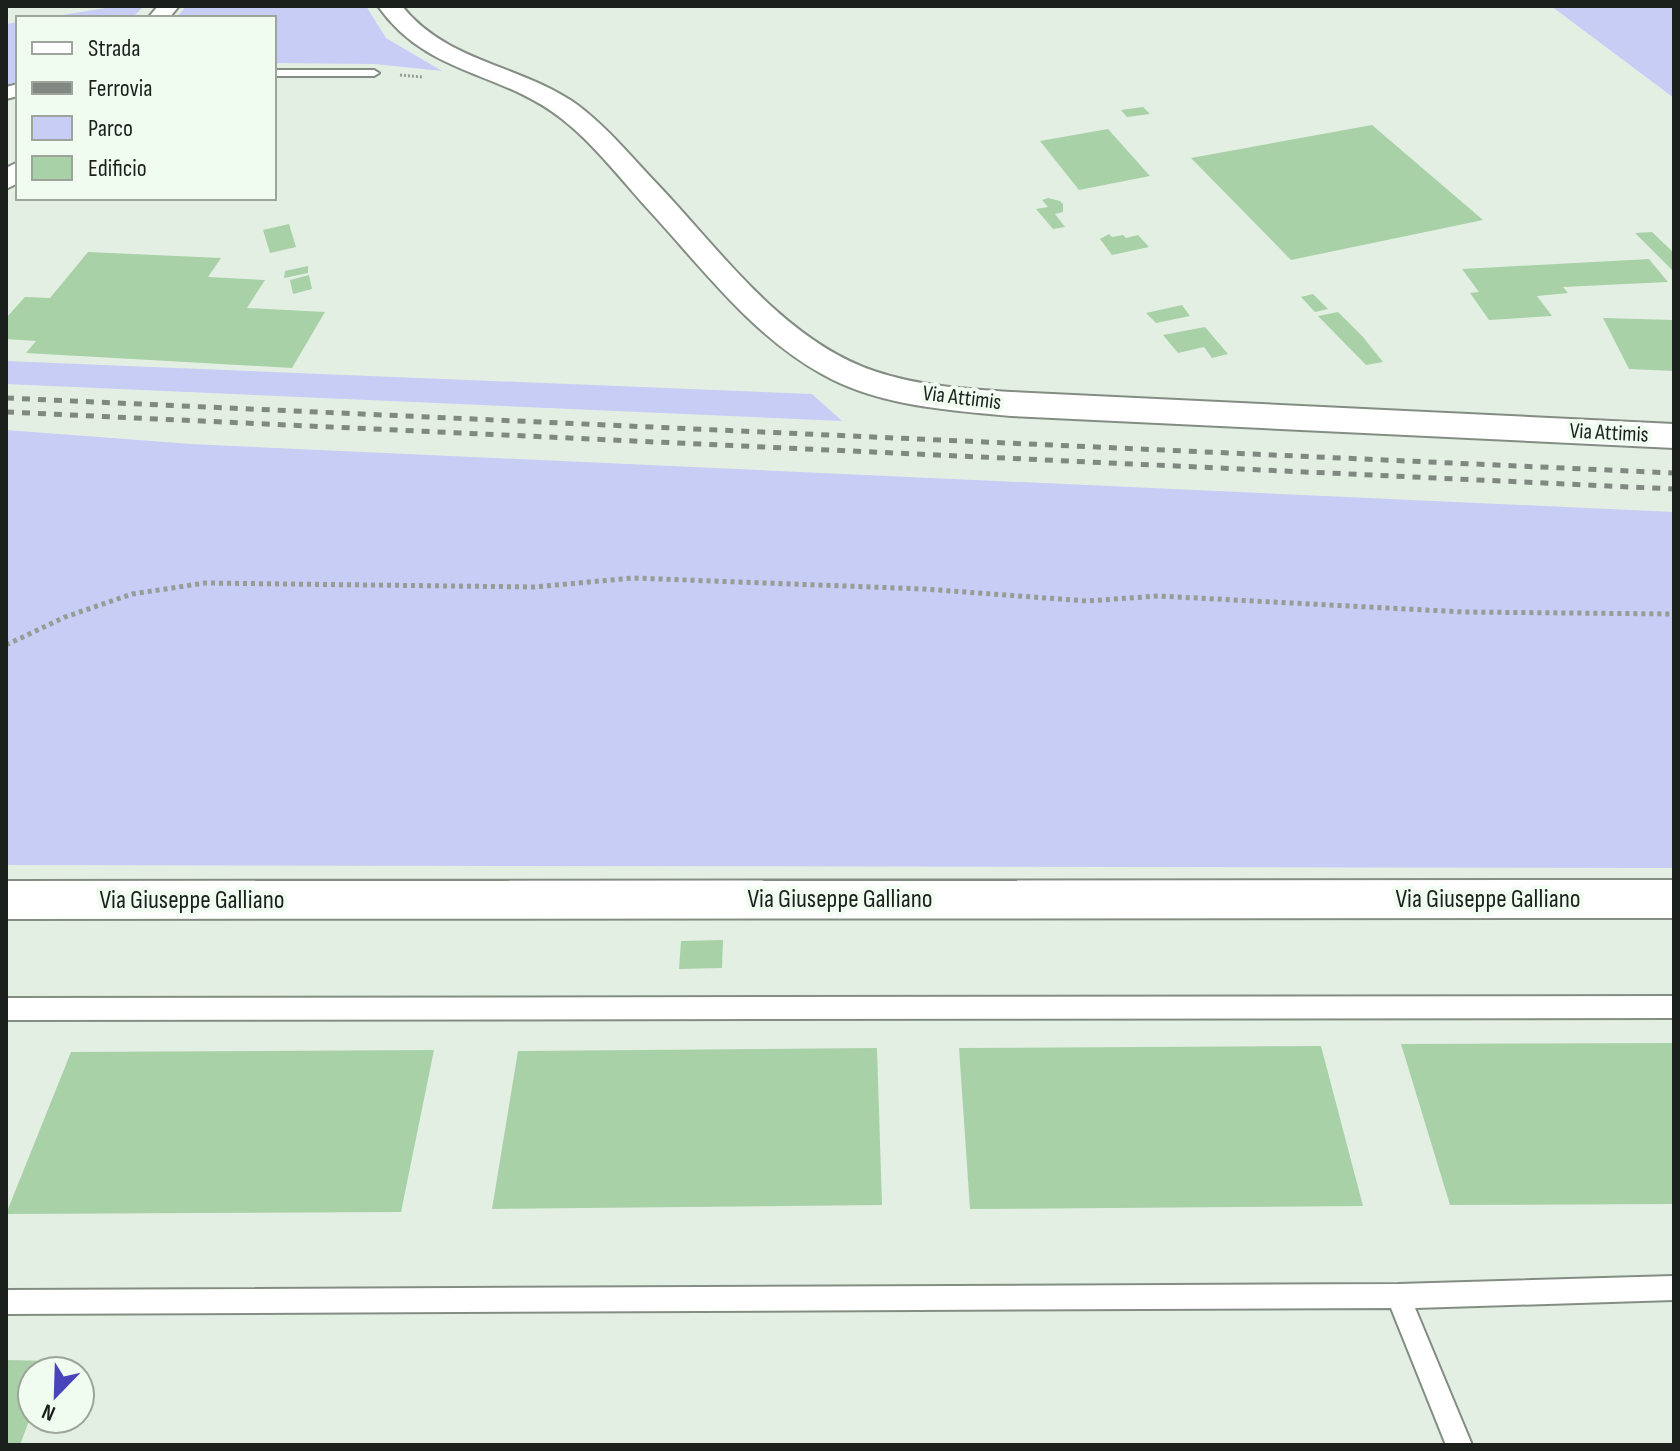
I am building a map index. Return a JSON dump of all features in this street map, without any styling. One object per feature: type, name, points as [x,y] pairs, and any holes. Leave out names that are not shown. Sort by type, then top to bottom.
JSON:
[{"type":"street","name":"Via Attimis","points":[[390,6],[412,31],[433,45],[461,61],[532,89],[579,119],[738,290],[778,326],[815,356],[892,387],[966,401],[1011,404],[1674,436]]},
{"type":"street","name":"Via Giuseppe Galliano","points":[[6,900],[1674,899]]},
{"type":"lane","points":[[276,73],[374,73]]},
{"type":"lane","points":[[6,1009],[1674,1007]]},
{"type":"lane","points":[[6,1302],[1398,1296],[1674,1288]]},
{"type":"lane","points":[[1398,1296],[1459,1445]]},
{"type":"path","points":[[374,73],[434,79]]},
{"type":"path","points":[[6,645],[65,617],[132,594],[205,583],[534,587],[633,578],[924,589],[1087,601],[1158,596],[1464,612],[1674,614]]},
{"type":"green space","points":[[118,6],[144,6],[134,16],[56,16]]},
{"type":"green space","points":[[186,6],[366,6],[386,38],[442,71],[374,64],[276,63],[276,16],[178,16]]},
{"type":"green space","points":[[1551,6],[1674,6],[1674,98]]},
{"type":"green space","points":[[16,22],[16,84],[6,86],[6,24]]},
{"type":"green space","points":[[6,361],[812,394],[842,421],[6,384]]},
{"type":"green space","points":[[6,430],[191,444],[1674,512],[1674,868],[6,865]]},
{"type":"building","points":[[1143,107],[1150,114],[1127,117],[1121,110]]},
{"type":"building","points":[[1372,125],[1483,220],[1291,260],[1191,158]]},
{"type":"building","points":[[1108,129],[1150,176],[1079,190],[1040,141]]},
{"type":"building","points":[[1048,198],[1063,204],[1063,212],[1055,214],[1065,227],[1053,229],[1036,209],[1048,207],[1042,200]]},
{"type":"building","points":[[289,224],[296,247],[270,253],[263,230]]},
{"type":"building","points":[[1652,232],[1674,253],[1674,272],[1635,233]]},
{"type":"building","points":[[1109,234],[1126,238],[1138,235],[1149,247],[1112,255],[1100,239]]},
{"type":"building","points":[[88,252],[221,258],[208,277],[265,280],[247,308],[325,312],[292,368],[26,353],[36,341],[6,339],[6,318],[25,297],[50,298]]},
{"type":"building","points":[[1649,259],[1668,282],[1563,287],[1568,293],[1537,296],[1552,316],[1489,320],[1470,293],[1479,292],[1462,269]]},
{"type":"building","points":[[308,266],[308,273],[284,278],[285,271]]},
{"type":"building","points":[[309,275],[312,289],[293,294],[290,280]]},
{"type":"building","points":[[1313,294],[1328,309],[1315,312],[1301,297]]},
{"type":"building","points":[[1182,305],[1190,316],[1156,323],[1146,313]]},
{"type":"building","points":[[1338,312],[1383,362],[1366,365],[1318,316]]},
{"type":"building","points":[[1603,318],[1674,320],[1674,371],[1629,369]]},
{"type":"building","points":[[1205,327],[1228,354],[1212,358],[1204,347],[1178,353],[1163,335]]},
{"type":"building","points":[[723,940],[722,968],[679,969],[681,941]]},
{"type":"building","points":[[1674,1043],[1674,1204],[1450,1205],[1401,1044]]},
{"type":"building","points":[[1321,1046],[1363,1206],[970,1209],[959,1048]]},
{"type":"building","points":[[877,1048],[882,1205],[492,1209],[518,1051]]},
{"type":"building","points":[[434,1050],[401,1212],[6,1214],[71,1052]]},
{"type":"building","points":[[6,1360],[16,1360],[16,1435],[24,1435],[20,1445],[6,1445]]},
{"type":"railway","points":[[6,398],[1674,473]]},
{"type":"railway","points":[[6,412],[1674,489]]}]
